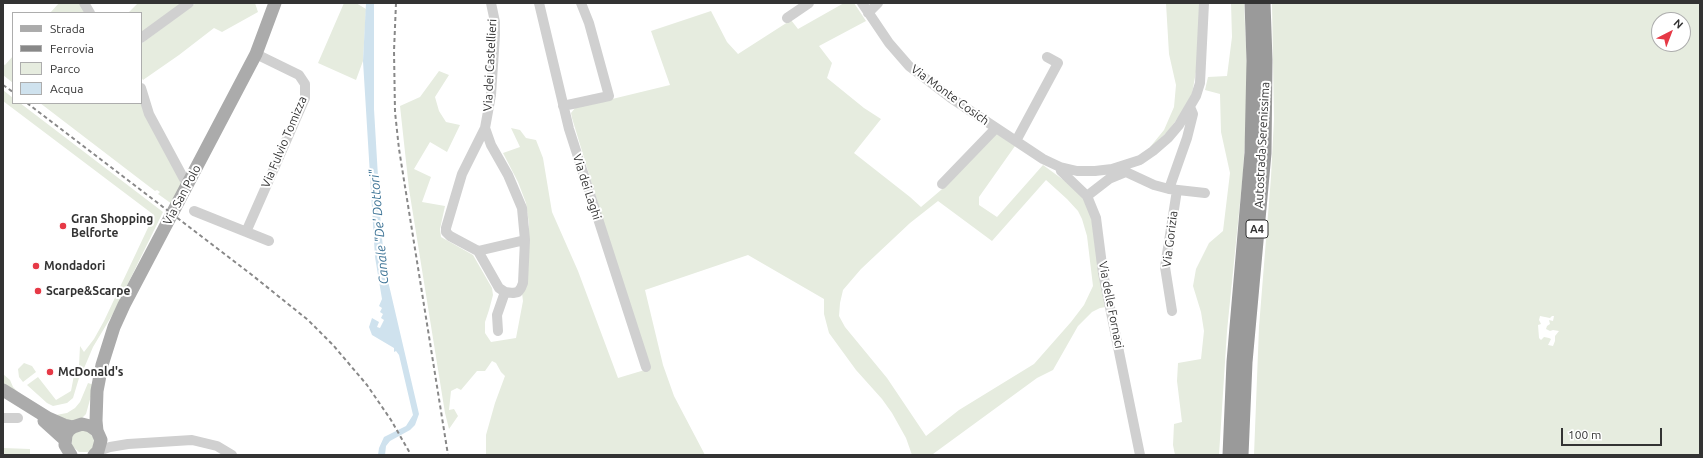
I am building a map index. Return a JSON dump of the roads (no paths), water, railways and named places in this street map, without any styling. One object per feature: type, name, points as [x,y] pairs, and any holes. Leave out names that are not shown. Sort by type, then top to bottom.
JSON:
[{"type":"highway","name":"Autostrada Serenissima","points":[[1230,455],[1234,362],[1252,153],[1254,61],[1252,3]]},
{"type":"highway","name":"Autostrada Serenissima","points":[[1241,455],[1247,328],[1264,153],[1265,74],[1263,3]]},
{"type":"main road","name":"Via San Polo","points":[[65,440],[69,430],[91,412],[102,365],[114,327],[124,305],[256,54],[275,7]]},
{"type":"main road","points":[[3,390],[48,418],[64,425],[90,426],[98,433]]},
{"type":"main road","name":"Via San Polo","points":[[96,454],[100,446],[98,433],[97,391]]},
{"type":"main road","points":[[3,396],[49,424],[65,440],[67,449],[71,455]]},
{"type":"street","points":[[84,3],[89,12]]},
{"type":"street","points":[[142,37],[189,3]]},
{"type":"street","name":"Via dei Castellieri","points":[[478,251],[450,236],[446,232],[446,228],[462,174],[485,128],[490,95],[495,35],[495,22],[491,3]]},
{"type":"street","name":"Via dei Laghi","points":[[539,3],[569,129],[646,367]]},
{"type":"street","points":[[563,106],[609,96],[589,23],[581,3]]},
{"type":"street","points":[[787,18],[810,3]]},
{"type":"street","name":"Via Monte Cosich","points":[[862,3],[889,44],[909,66],[951,98],[1043,159],[1060,167]]},
{"type":"street","points":[[868,13],[878,3]]},
{"type":"street","points":[[1060,167],[1077,171],[1112,169],[1140,160],[1168,138],[1179,125],[1190,107],[1200,82],[1204,3]]},
{"type":"street","name":"Via Fulvio Tomizza","points":[[246,232],[305,98],[305,84],[299,75],[256,54]]},
{"type":"street","points":[[1016,141],[1058,63],[1047,57]]},
{"type":"street","points":[[142,91],[149,114],[184,179]]},
{"type":"street","name":"Via Gorizia","points":[[1172,311],[1165,267],[1173,190],[1193,114],[1190,107]]},
{"type":"street","name":"Via dei Castellieri","points":[[485,128],[491,145],[517,193],[522,208],[525,240],[522,288],[518,292],[505,292]]},
{"type":"street","points":[[942,184],[996,128]]},
{"type":"street","name":"Via delle Fornaci","points":[[1060,167],[1061,171],[1087,196],[1096,218],[1103,273],[1140,455]]},
{"type":"street","points":[[1087,196],[1109,179],[1126,172],[1154,185],[1173,190],[1205,193]]},
{"type":"street","points":[[194,211],[269,241]]},
{"type":"street","points":[[498,332],[497,315],[505,292],[499,288],[478,251],[525,240]]},
{"type":"street","points":[[3,418],[18,418]]},
{"type":"street","points":[[98,433],[109,441],[128,444]]},
{"type":"street","points":[[96,454],[110,447],[128,444],[192,440],[212,444],[232,455]]},
{"type":"water","name":"Canale \"De' Dottori\"","points":[[366,3],[374,3],[374,109],[381,228],[385,268],[419,414],[415,425],[410,430],[390,441],[386,446],[385,455],[378,455],[379,448],[384,437],[406,426],[413,415],[399,355],[396,351],[394,352],[394,348],[372,335],[369,327],[372,318],[379,322],[377,327],[380,328],[384,320],[381,318],[383,314],[380,312],[382,308],[379,306],[382,299],[375,257],[363,61]]},
{"type":"railway","points":[[396,3],[394,51],[395,112],[399,149],[448,455]]},
{"type":"railway","points":[[3,85],[12,91]]},
{"type":"railway","points":[[28,104],[252,275],[308,320],[333,345],[367,385],[391,420],[411,455]]},
{"type":"place","name":"Gran Shopping Belforte","points":[[63,226]]},
{"type":"place","name":"Mondadori","points":[[36,266]]},
{"type":"place","name":"Scarpe&Scarpe","points":[[38,291]]},
{"type":"place","name":"McDonald's","points":[[50,372]]}]
